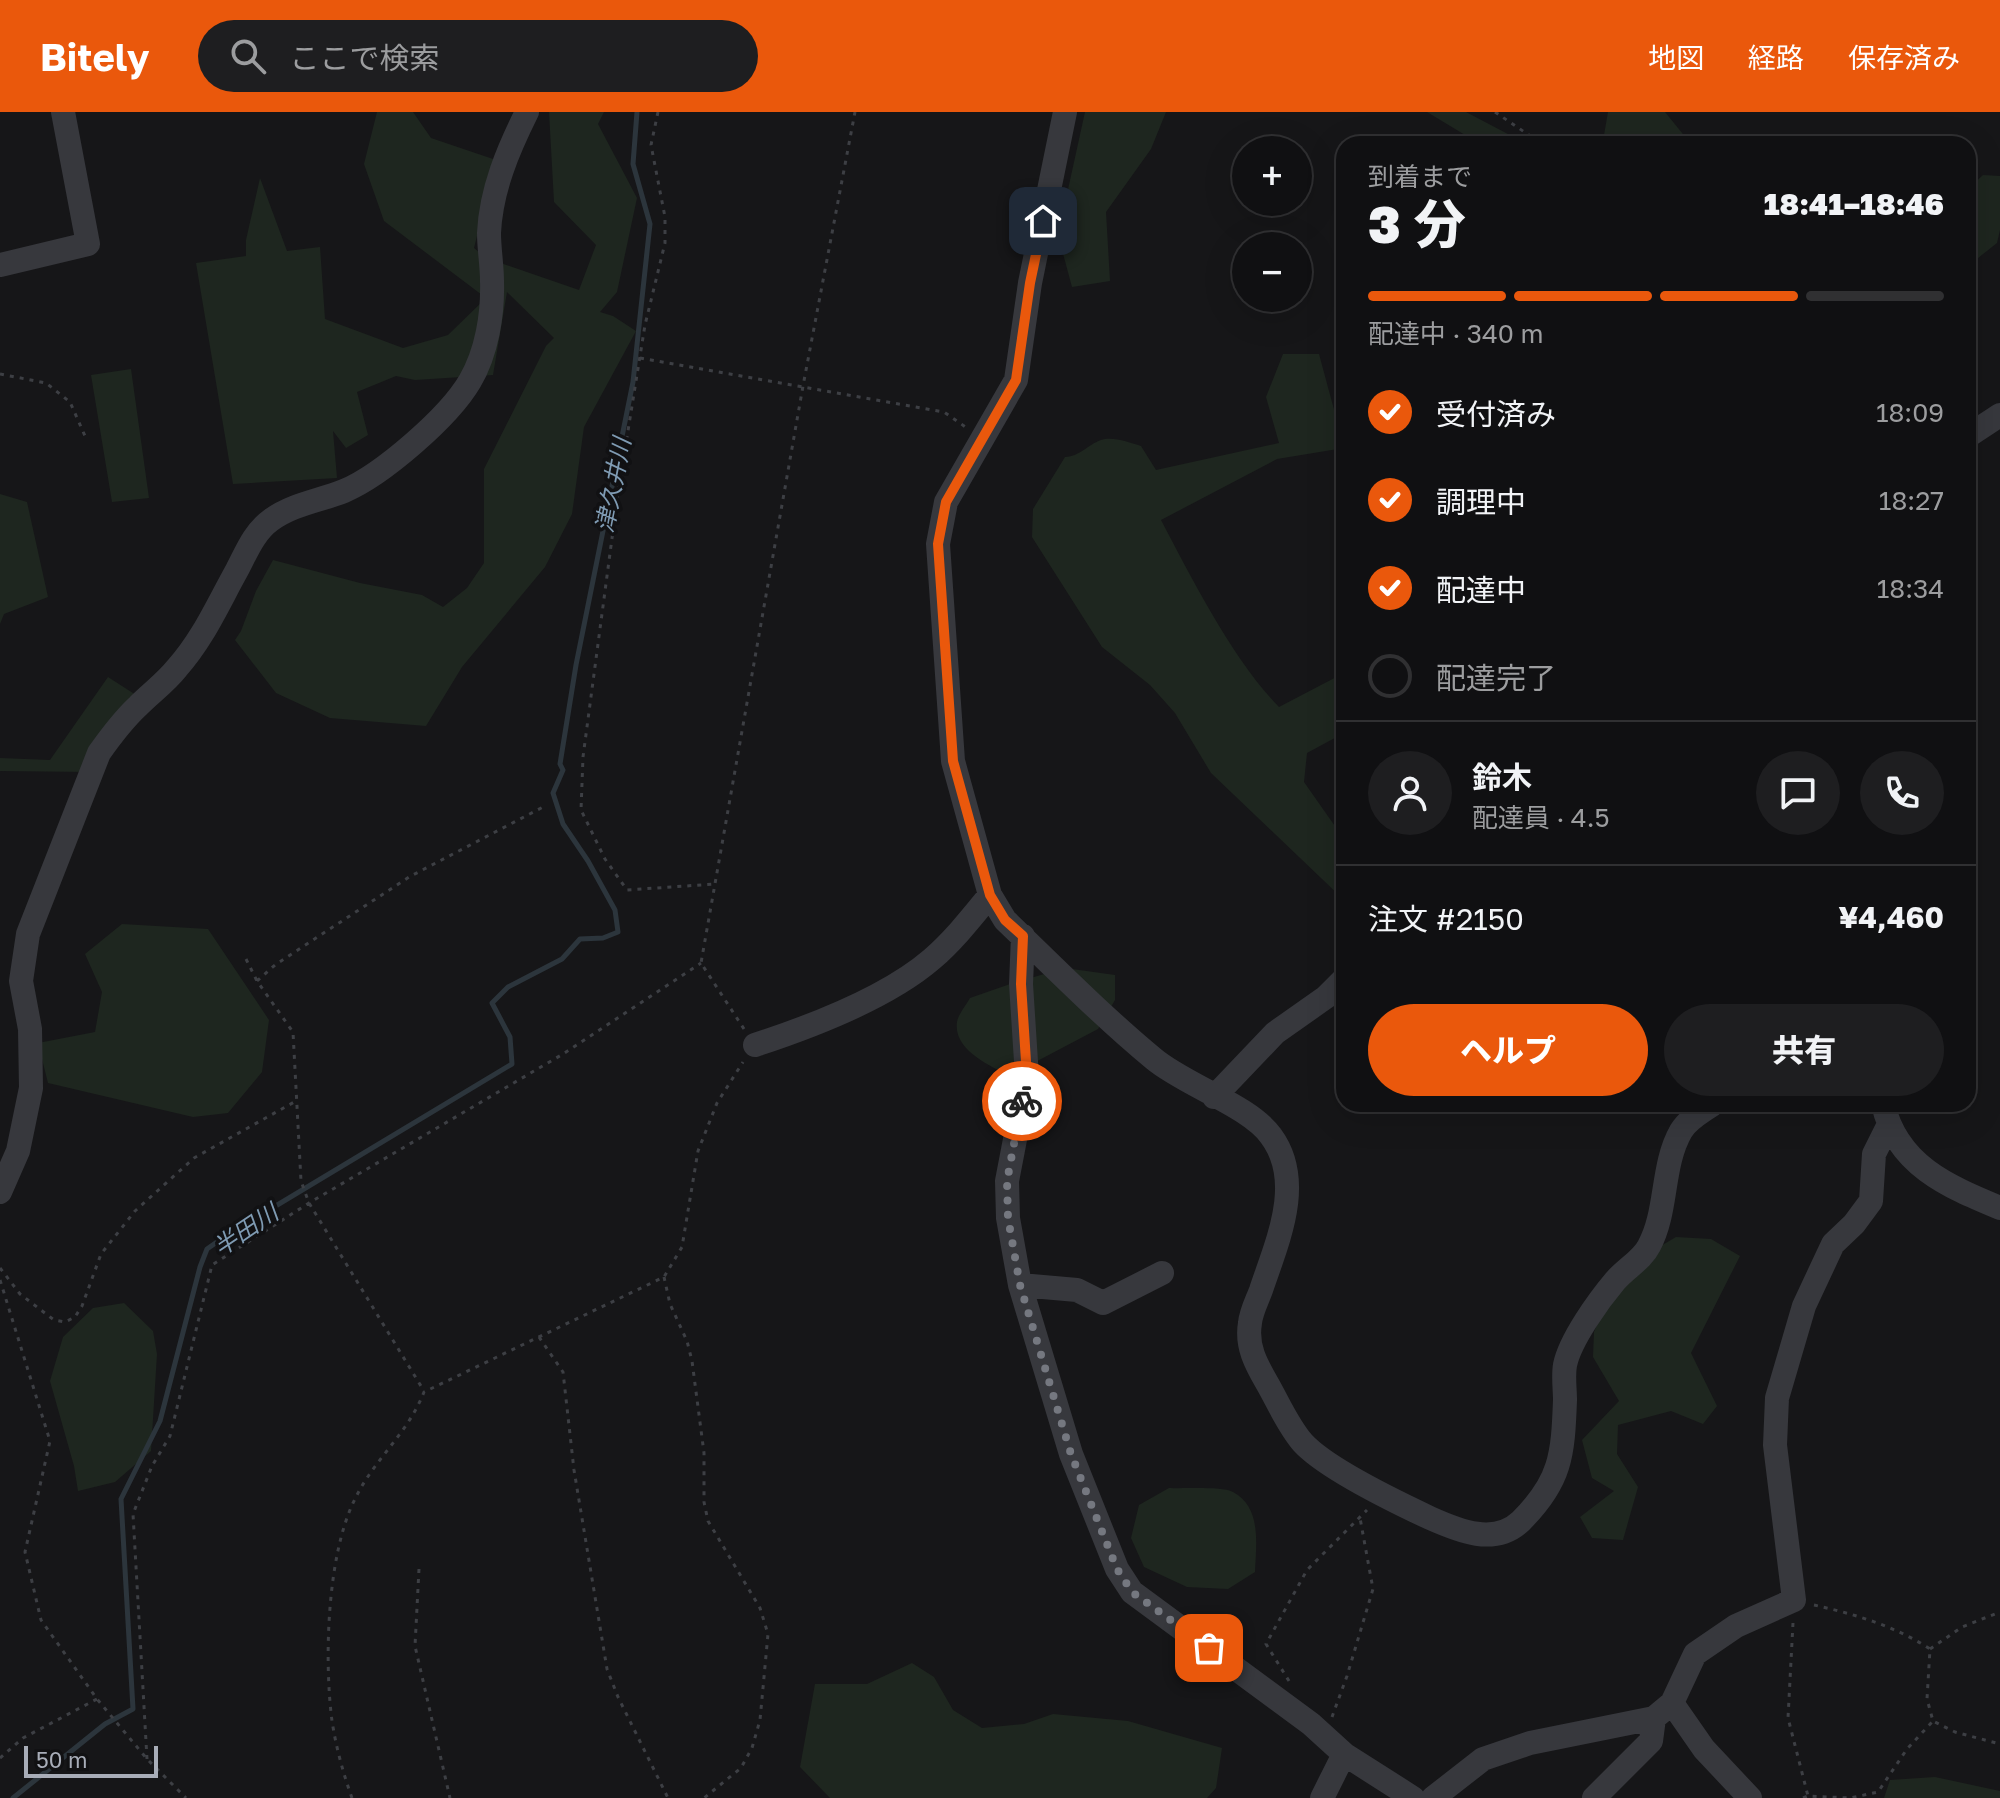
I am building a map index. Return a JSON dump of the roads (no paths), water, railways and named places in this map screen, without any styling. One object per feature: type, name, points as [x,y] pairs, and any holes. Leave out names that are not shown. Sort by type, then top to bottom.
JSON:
[{"type":"street","points":[[0,265],[88,244],[63,112]]},
{"type":"street","points":[[0,1192],[18,1151],[31,1088],[30,1029],[21,981],[28,934],[99,753],[118,727],[191,651],[206,630],[256,536],[270,521],[294,507],[342,492],[371,477],[421,435],[455,402],[468,384],[480,365],[486,340],[492,284],[489,233],[493,204],[499,177],[527,112]]},
{"type":"street","points":[[1065,112],[1030,283],[1016,380],[946,502],[938,544],[953,761],[990,895],[1005,920],[1155,1060],[1253,1118],[1271,1135],[1282,1157],[1287,1194],[1282,1230],[1250,1321],[1249,1342],[1255,1361],[1303,1442],[1320,1457],[1383,1494],[1459,1529],[1497,1535],[1512,1529],[1542,1499],[1559,1463],[1564,1429],[1565,1364],[1585,1325],[1609,1290],[1647,1251],[1657,1231],[1662,1197],[1681,1130],[1701,1112]]},
{"type":"street","points":[[1976,431],[2000,415]]},
{"type":"street","points":[[755,1045],[796,1031],[898,983],[958,934],[990,895]]},
{"type":"street","points":[[1023,936],[1021,984],[1027,1077],[1007,1181],[1008,1218],[1020,1285],[1071,1454],[1117,1569],[1132,1592],[1285,1705],[1344,1754],[1413,1798]]},
{"type":"street","points":[[1214,1097],[1275,1033],[1336,987]]},
{"type":"street","points":[[1885,1115],[1901,1146],[1918,1164],[1940,1181],[2000,1208]]},
{"type":"street","points":[[1594,1798],[1651,1741],[1663,1711],[1695,1654],[1736,1626],[1794,1600],[1775,1445],[1777,1398],[1804,1306],[1833,1244],[1854,1224],[1871,1201],[1874,1154],[1885,1115]]},
{"type":"street","points":[[1020,1285],[1077,1290],[1103,1303],[1162,1273]]},
{"type":"street","points":[[1433,1798],[1483,1759],[1530,1743],[1663,1711]]},
{"type":"street","points":[[1663,1711],[1750,1798]]},
{"type":"street","points":[[1322,1798],[1344,1754]]},
{"type":"waterway","name":"半田川","points":[[13,1798],[105,1724],[133,1709],[121,1499],[160,1421],[207,1249],[512,1064],[510,1037],[492,1003],[508,987],[562,959],[580,939],[603,938],[618,932],[615,910],[563,824],[553,793],[563,770],[560,764],[576,665],[633,382],[650,224],[633,164],[637,112]]},
{"type":"water label","name":"津久井川","points":[[612,485]]}]
